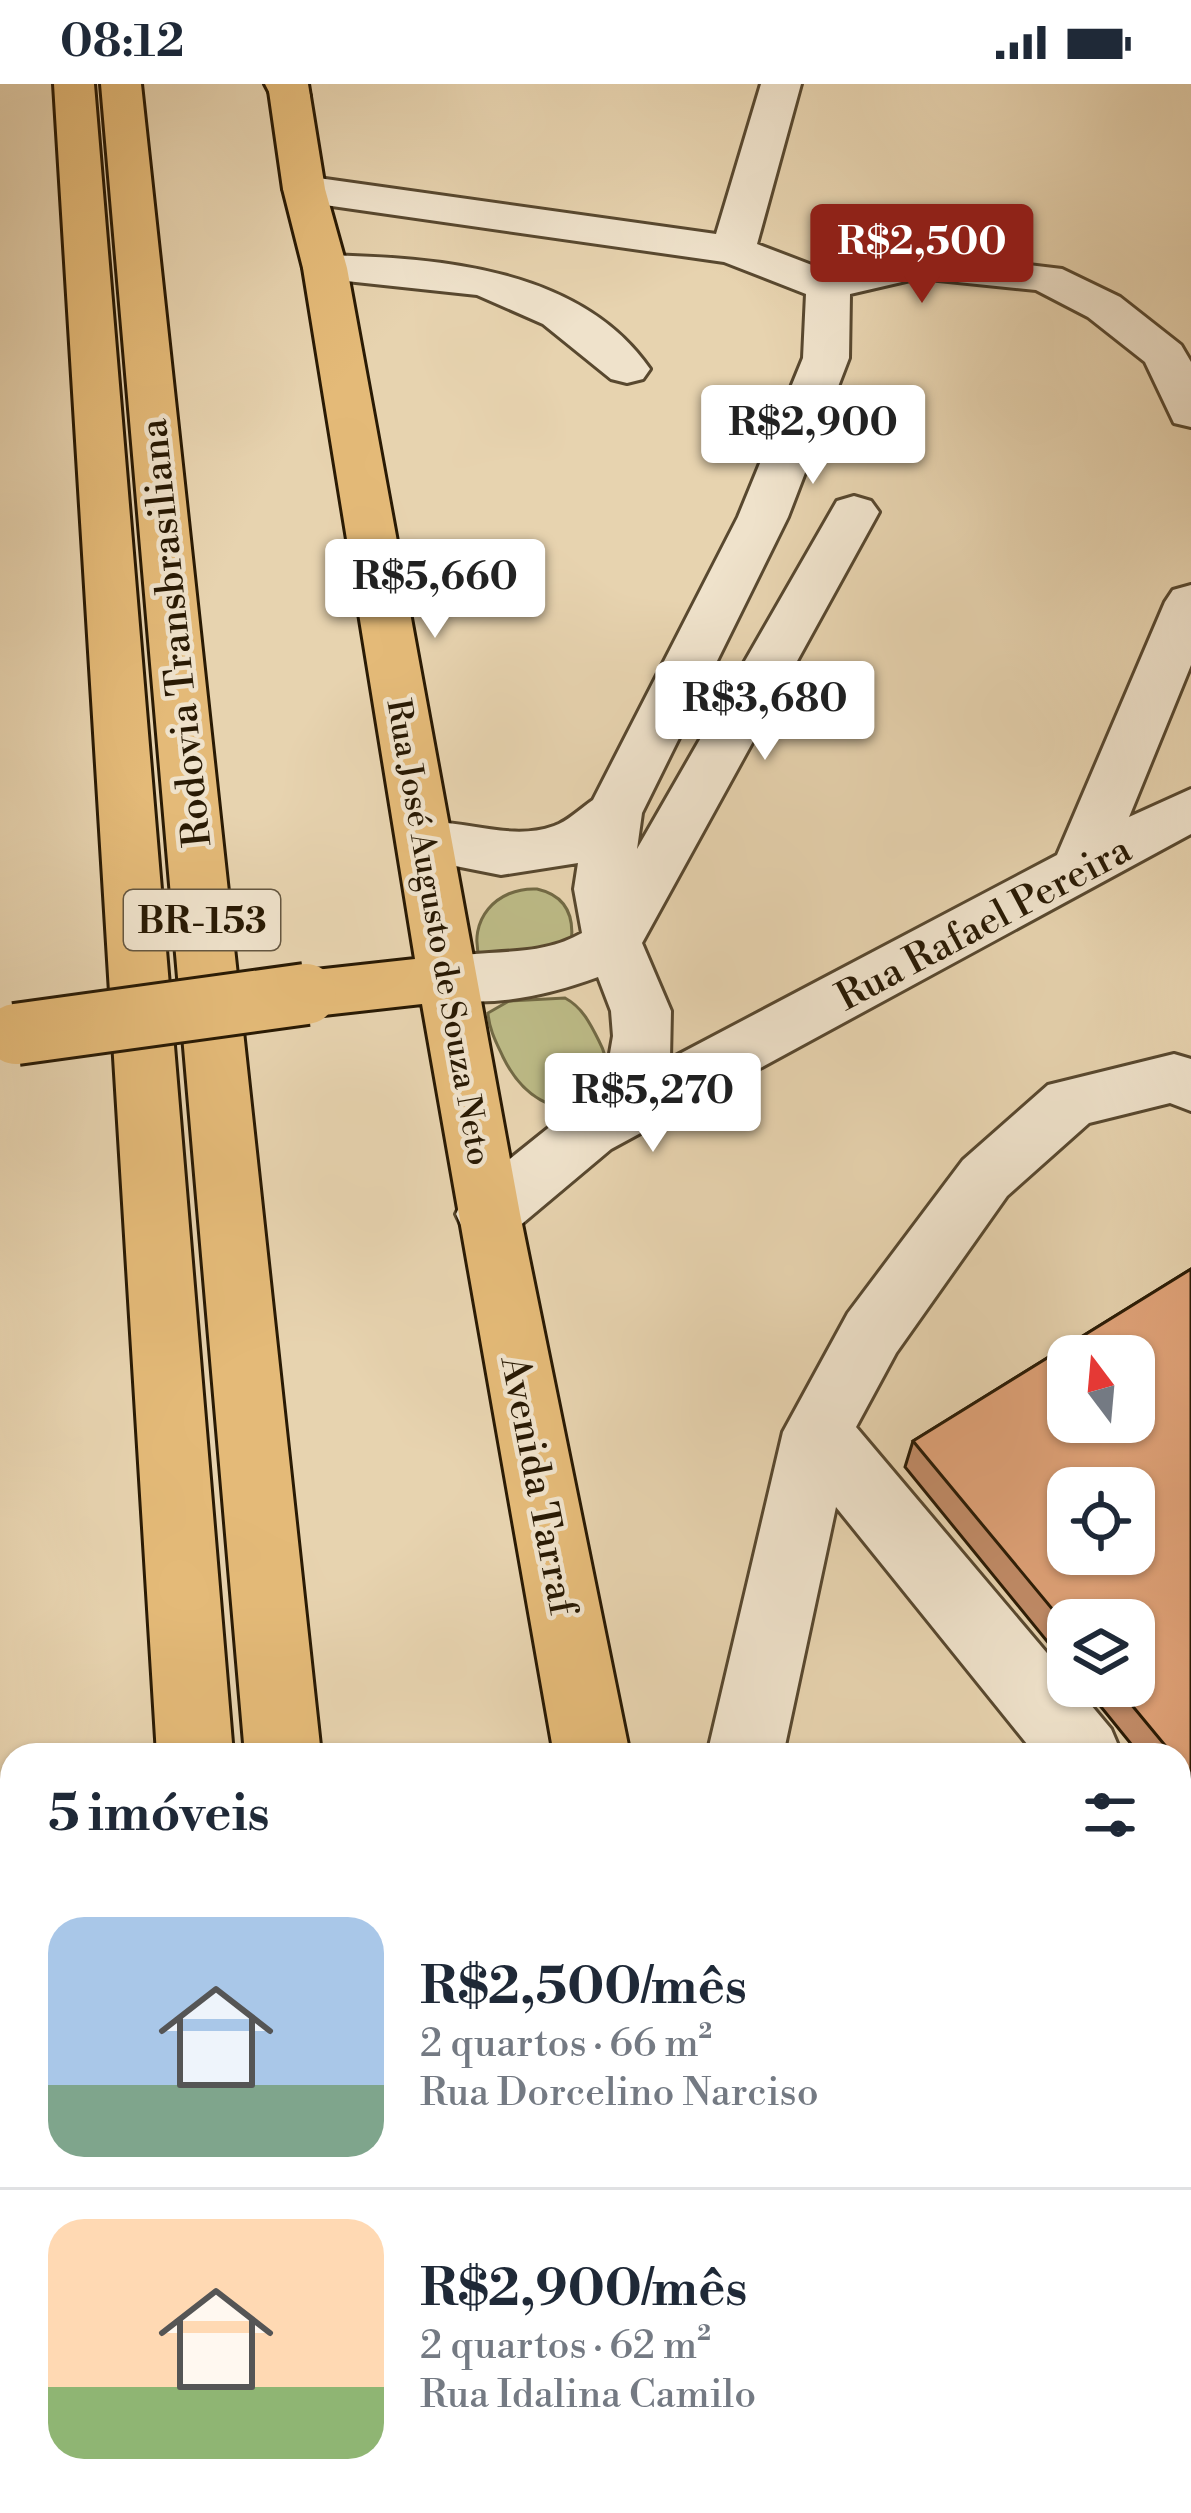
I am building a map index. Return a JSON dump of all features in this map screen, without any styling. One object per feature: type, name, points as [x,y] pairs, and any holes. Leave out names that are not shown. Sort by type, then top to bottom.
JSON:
[{"type":"main road","name":"Rodovia Transbrasiliana","points":[[74,84],[194,1743]]},
{"type":"main road","name":"Rodovia Transbrasiliana","points":[[121,84],[282,1743]]},
{"type":"main road","name":"Rua José Augusto de Souza Neto","points":[[288,88],[304,190],[325,268],[488,1214]]},
{"type":"main road","points":[[8,1035],[448,978]]},
{"type":"main road","name":"Avenida Tarraf","points":[[488,1214],[590,1743]]},
{"type":"street","points":[[733,250],[781,84]]},
{"type":"street","points":[[304,190],[733,250],[828,287],[920,265],[1046,278],[1105,307],[1165,355],[1191,413]]},
{"type":"street","points":[[325,268],[418,270],[505,286],[592,333],[627,369]]},
{"type":"street","points":[[610,1123],[639,1065],[641,1011],[613,943],[603,890],[614,813],[763,517],[826,358],[828,287]]},
{"type":"street","points":[[448,978],[532,976],[575,964],[613,943],[847,525],[763,517]]},
{"type":"street","points":[[1079,870],[1191,602]]},
{"type":"street","name":"Rua Rafael Pereira","points":[[488,1214],[570,1143],[1191,809]]},
{"type":"street","points":[[425,841],[501,854],[569,845],[614,813]]},
{"type":"street","name":"Rua Rafael Pereira","points":[[641,1011],[682,1034],[710,1038],[775,1034]]},
{"type":"street","points":[[748,1743],[817,1432],[872,1333],[985,1178],[1070,1103],[1174,1078],[1191,1086]]},
{"type":"street","points":[[817,1432],[1074,1743]]},
{"type":"shaded area","points":[[537,889],[556,897],[567,910],[572,928],[570,950],[480,959],[478,932],[488,909],[509,894]]},
{"type":"shaded area","points":[[565,998],[589,1022],[606,1064],[604,1083],[595,1097],[580,1106],[561,1107],[540,1100],[521,1084],[503,1057],[488,1013],[509,1001]]},
{"type":"building","points":[[1191,1269],[1191,1743],[1163,1743],[1133,1707],[1155,1707],[1155,1599],[1047,1599],[1047,1603],[913,1441],[1047,1358],[1047,1443],[1155,1443],[1155,1335],[1084,1335]]}]
